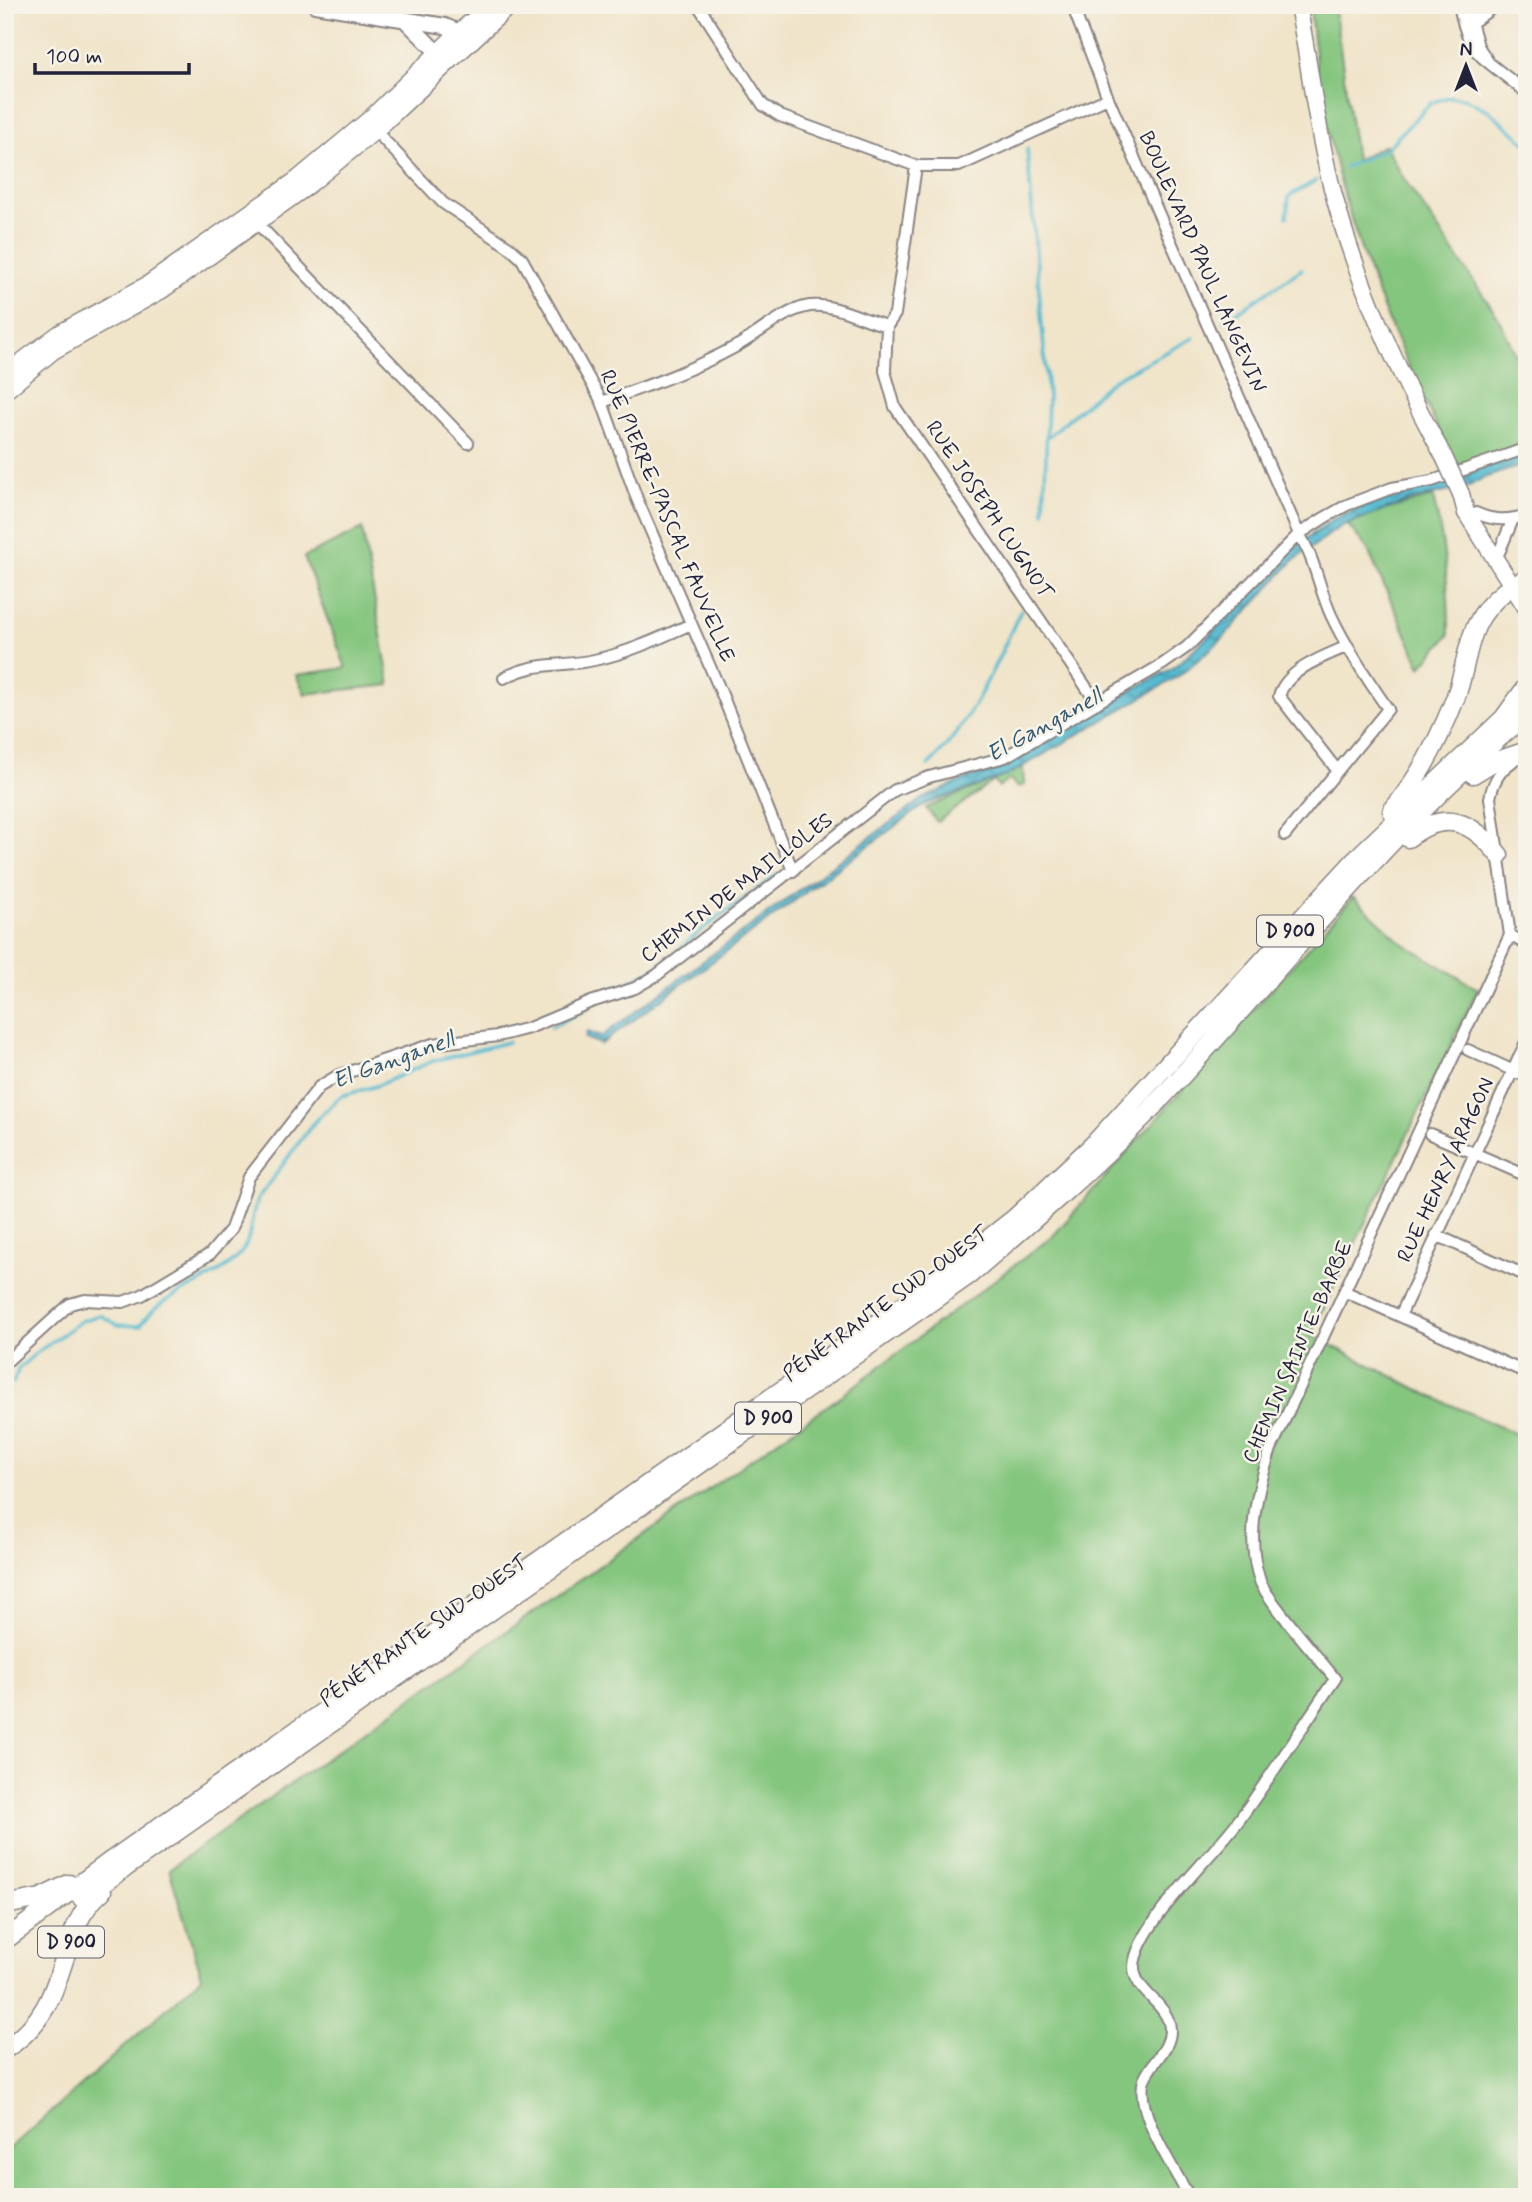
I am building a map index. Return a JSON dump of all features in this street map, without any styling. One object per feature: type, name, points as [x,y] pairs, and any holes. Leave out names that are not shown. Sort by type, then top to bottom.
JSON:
[{"type":"highway","points":[[1361,853],[1407,793],[1433,749],[1456,696],[1472,630],[1485,609],[1505,591]]},
{"type":"highway","name":"D 900","points":[[1484,745],[1527,686]]},
{"type":"highway","name":"D 900","points":[[112,1860],[912,1299],[1025,1209],[1092,1146],[1361,853],[1484,745],[1527,714]]},
{"type":"highway","name":"PÉNÉTRANTE SUD-OUEST","points":[[5,1954],[969,1275],[1040,1214],[1146,1114],[1484,745]]},
{"type":"highway","points":[[1440,795],[1492,763],[1527,751]]},
{"type":"highway","points":[[1354,886],[1411,836],[1441,822],[1455,821],[1469,827],[1485,837],[1499,855]]},
{"type":"highway","name":"PÉNÉTRANTE SUD-OUEST","points":[[5,2049],[32,2029],[49,2003],[80,1920],[90,1904],[155,1846]]},
{"type":"highway","points":[[5,1905],[41,1898],[112,1860]]},
{"type":"highway","points":[[5,1940],[112,1860]]},
{"type":"main road","points":[[5,391],[53,351],[151,297],[254,219],[371,126],[462,39],[491,5]]},
{"type":"main road","points":[[371,126],[439,54],[510,5]]},
{"type":"main road","points":[[1298,5],[1313,102],[1332,190],[1377,320],[1444,457],[1471,522],[1525,593]]},
{"type":"main road","points":[[5,374],[60,333],[147,285],[254,219]]},
{"type":"main road","points":[[1461,494],[1476,513],[1498,555],[1525,593]]},
{"type":"street","points":[[315,5],[404,19],[462,39]]},
{"type":"street","points":[[698,5],[764,105],[780,116],[916,166],[959,166],[1108,98]]},
{"type":"street","name":"BOULEVARD PAUL LANGEVIN","points":[[1072,5],[1108,98],[1311,555],[1331,615],[1363,676],[1388,709],[1337,770]]},
{"type":"street","points":[[1494,5],[1466,13],[1468,40],[1477,55],[1527,93]]},
{"type":"street","points":[[404,19],[439,54]]},
{"type":"street","name":"RUE PIERRE-PASCAL FAUVELLE","points":[[371,126],[443,203],[509,247],[522,259],[602,402],[637,499],[793,871]]},
{"type":"street","name":"RUE JOSEPH CUGNOT","points":[[916,166],[895,314],[887,326],[885,371],[895,407],[1097,703]]},
{"type":"street","points":[[254,219],[468,443]]},
{"type":"street","points":[[602,402],[685,372],[736,347],[791,313],[809,306],[826,307],[887,326]]},
{"type":"street","name":"CHEMIN DE MAILLOLES","points":[[5,1363],[70,1304],[85,1300],[123,1302],[142,1295],[210,1254],[231,1229],[249,1177],[319,1087],[337,1076],[433,1044],[498,1036],[529,1028],[591,1002],[635,988],[657,975],[895,790],[929,777],[1005,757],[1187,647],[1300,535],[1347,505],[1392,488],[1443,478],[1527,448]]},
{"type":"street","points":[[1476,513],[1490,519],[1513,519],[1527,514]]},
{"type":"street","points":[[1498,555],[1513,519]]},
{"type":"street","points":[[504,678],[523,667],[593,660],[641,646],[691,624]]},
{"type":"street","points":[[1285,835],[1337,770],[1279,696],[1296,674],[1317,659],[1348,646]]},
{"type":"street","points":[[1527,751],[1503,769],[1492,784],[1490,798],[1510,935],[1527,945]]},
{"type":"street","name":"CHEMIN SAINTE-BARBE","points":[[1189,2197],[1146,2114],[1142,2095],[1145,2078],[1170,2040],[1170,2026],[1167,2014],[1135,1975],[1135,1963],[1149,1931],[1238,1822],[1335,1679],[1260,1583],[1255,1555],[1254,1517],[1258,1489],[1271,1449],[1510,935]]},
{"type":"street","name":"RUE HENRY ARAGON","points":[[1400,1316],[1527,1040]]},
{"type":"street","points":[[1468,1050],[1527,1077]]},
{"type":"street","points":[[1430,1134],[1527,1176]]},
{"type":"street","points":[[1436,1235],[1527,1276]]},
{"type":"street","points":[[1346,1292],[1527,1373]]},
{"type":"green space","points":[[1310,5],[1334,5],[1356,160],[1385,145],[1404,179],[1498,317],[1527,378],[1527,442],[1459,470],[1404,358],[1360,245],[1327,129]]},
{"type":"green space","points":[[1433,497],[1446,565],[1449,635],[1421,667],[1367,548],[1348,525],[1366,515]]},
{"type":"green space","points":[[362,529],[390,685],[305,694],[296,675],[346,668],[304,557]]},
{"type":"green space","points":[[1023,767],[1024,785],[1017,787],[1010,779],[999,787],[994,781],[937,822],[926,808]]},
{"type":"green space","points":[[1353,897],[1401,942],[1478,989],[1311,1335],[1429,1395],[1527,1439],[1527,2197],[5,2197],[5,2153],[202,1977],[169,1869],[841,1396],[1053,1236]]},
{"type":"water","points":[[1527,453],[1527,464],[1483,478],[1469,486],[1409,501],[1341,526],[1293,561],[1221,640],[1179,676],[1008,775],[925,804],[601,1044],[585,1038],[587,1032],[601,1037],[922,799],[966,779],[1005,767],[1110,702],[1173,668],[1213,632],[1286,553],[1336,517],[1406,491],[1465,476],[1480,468]]},
{"type":"waterway","points":[[1345,167],[1386,149],[1431,103],[1448,97],[1464,98],[1489,111],[1527,144]]},
{"type":"waterway","points":[[1027,149],[1048,396],[1044,512]]},
{"type":"waterway","points":[[1287,217],[1289,196],[1317,180]]},
{"type":"waterway","points":[[1224,321],[1302,269]]},
{"type":"waterway","points":[[1049,436],[1113,380],[1193,338]]},
{"type":"waterway","points":[[928,765],[943,750],[969,713],[1021,610]]},
{"type":"waterway","points":[[603,993],[654,970],[708,925],[777,875]]},
{"type":"waterway","points":[[551,1027],[589,1008]]},
{"type":"waterway","name":"El Ganganell","points":[[13,1383],[19,1368],[81,1321],[100,1315],[118,1325],[140,1326],[161,1304],[229,1265],[244,1248],[258,1198],[315,1121],[341,1096],[376,1086],[433,1061],[508,1042]]}]
